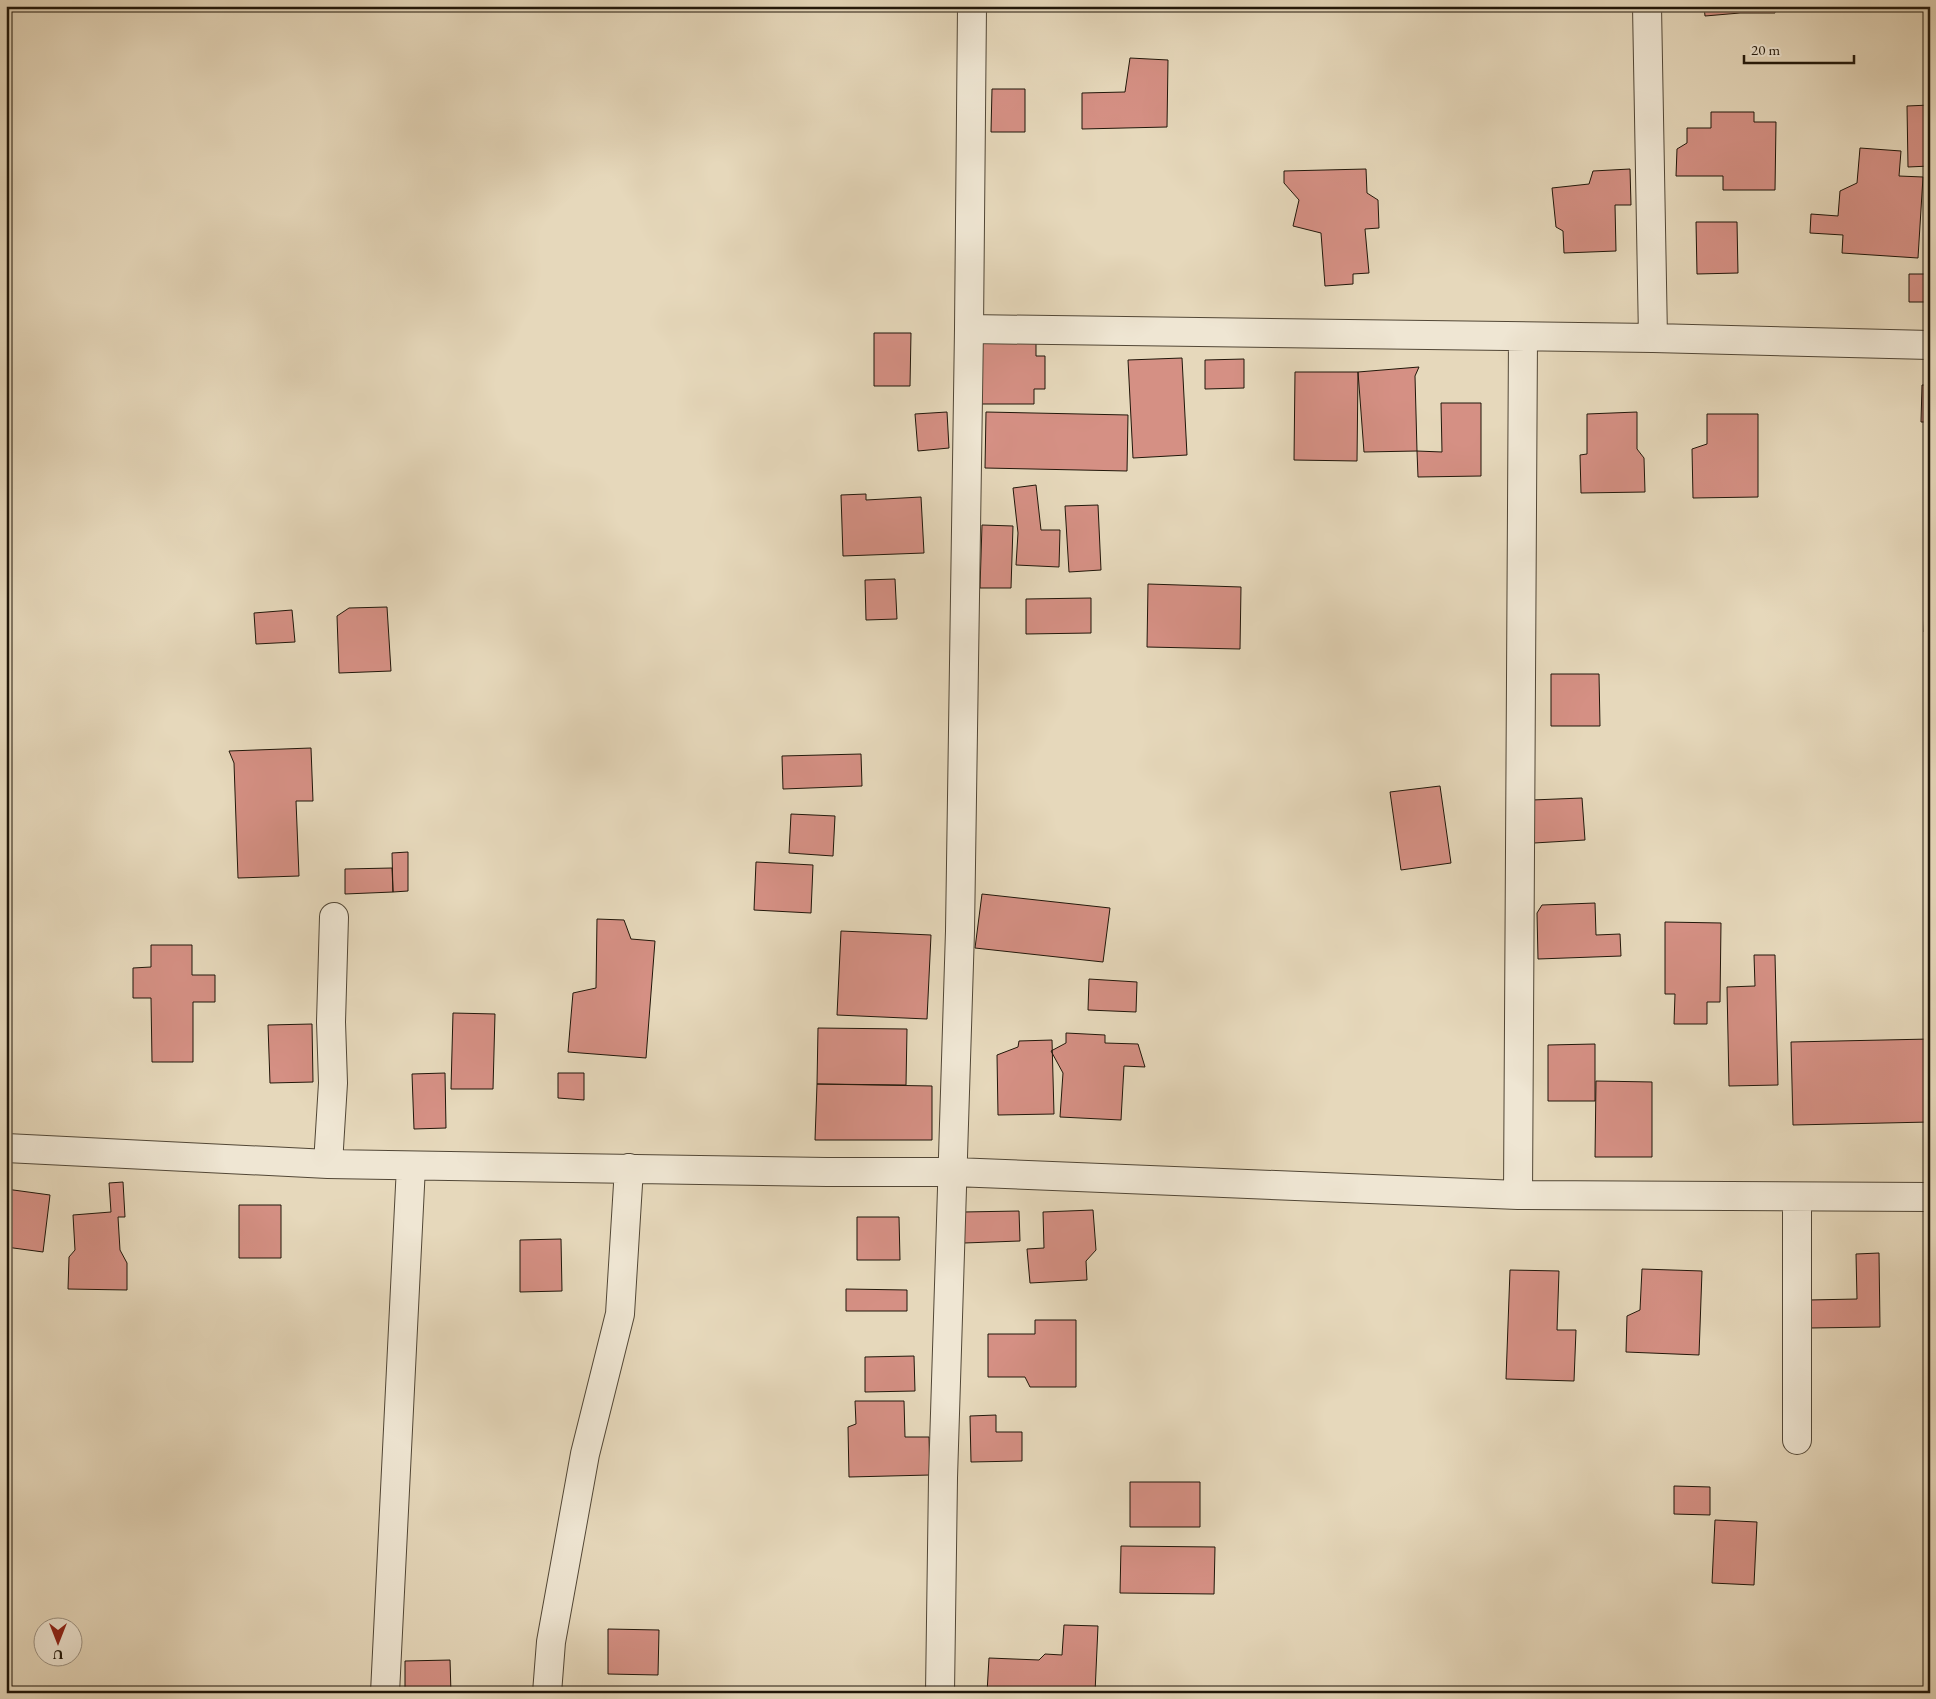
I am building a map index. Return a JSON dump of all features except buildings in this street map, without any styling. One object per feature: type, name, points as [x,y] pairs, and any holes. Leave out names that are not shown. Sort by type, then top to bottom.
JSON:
[{"type":"street","points":[[940,1693],[943,1478],[960,931],[972,6]]},
{"type":"street","points":[[1647,6],[1653,338]]},
{"type":"street","points":[[969,329],[1653,338],[1930,345]]},
{"type":"street","points":[[1518,1195],[1523,337]]},
{"type":"street","points":[[328,1164],[333,1083],[331,1022],[334,917]]},
{"type":"street","points":[[6,1148],[328,1164],[954,1172],[1518,1195],[1930,1198]]},
{"type":"street","points":[[385,1693],[411,1166]]},
{"type":"street","points":[[547,1693],[551,1642],[585,1454],[620,1314],[629,1168]]},
{"type":"street","points":[[1797,1198],[1797,1440]]}]
